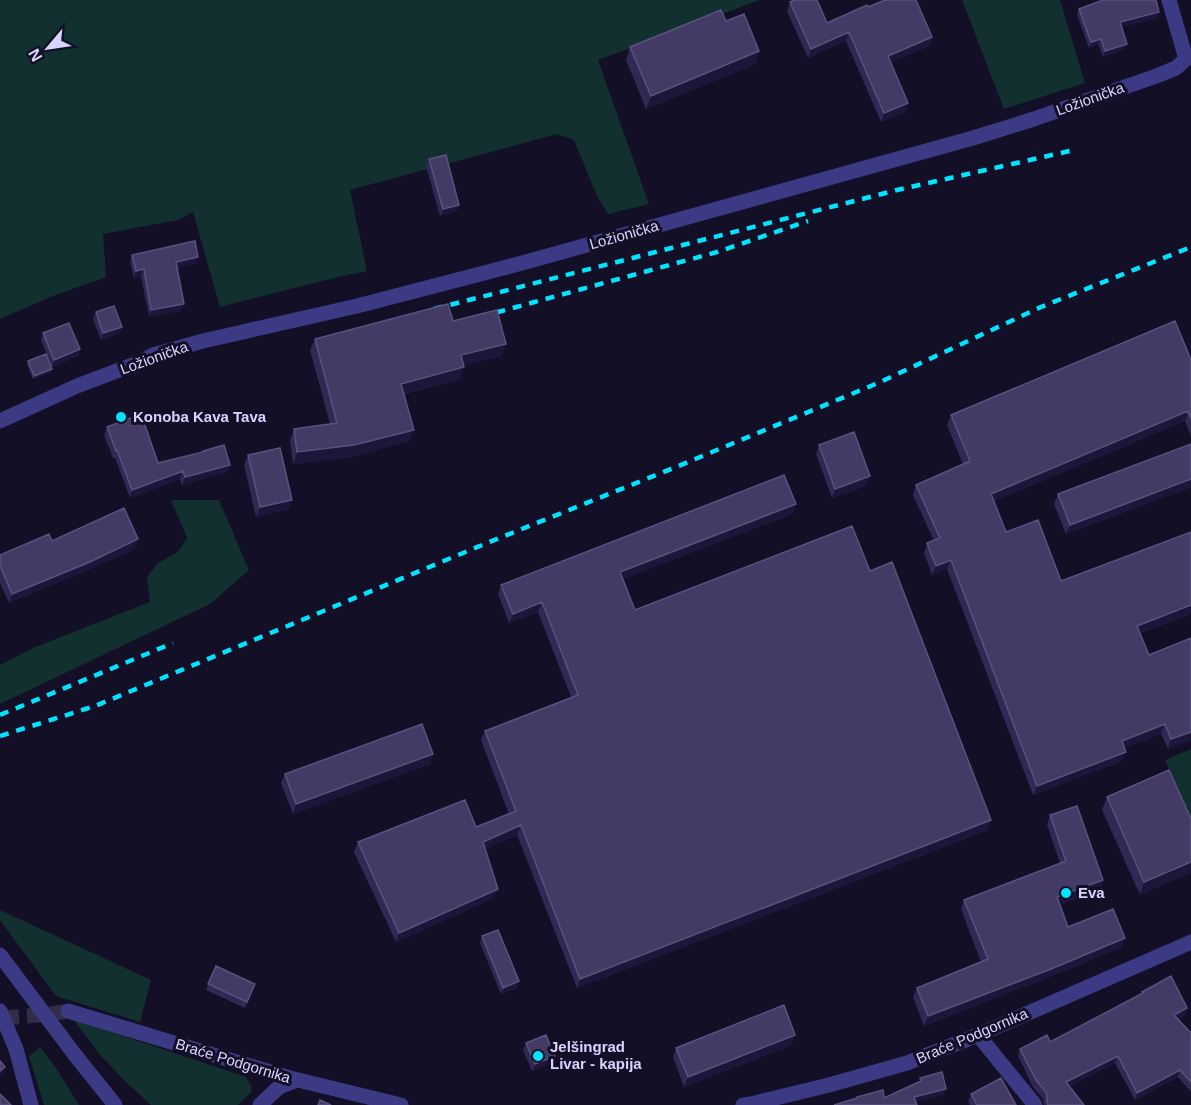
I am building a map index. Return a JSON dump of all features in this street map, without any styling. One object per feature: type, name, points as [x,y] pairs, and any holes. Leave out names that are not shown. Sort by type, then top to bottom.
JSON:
[{"type":"street","name":"Ložionička","points":[[0,421],[153,355],[455,281],[950,144],[1034,119],[1159,75],[1176,68],[1186,59],[1169,0]]},
{"type":"street","name":"Braće Podgornika","points":[[743,1105],[829,1086],[907,1063],[978,1035],[1191,942]]},
{"type":"street","points":[[0,955],[114,1105]]},
{"type":"street","points":[[0,1011],[16,1049],[31,1105]]},
{"type":"street","name":"Braće Podgornika","points":[[68,1011],[297,1080],[401,1105]]},
{"type":"street","points":[[978,1035],[1035,1105]]},
{"type":"street","points":[[260,1105],[279,1087],[297,1080]]},
{"type":"green space","points":[[0,0],[760,0],[598,60],[649,204],[608,214],[597,196],[574,140],[557,134],[350,190],[367,271],[220,307],[193,212],[178,220],[103,234],[106,277],[53,296],[0,319]]},
{"type":"green space","points":[[962,0],[1060,0],[1085,83],[1004,109]]},
{"type":"green space","points":[[171,500],[219,500],[249,570],[210,604],[0,704],[0,665],[33,648],[150,602],[147,577],[158,563],[178,552],[187,538]]},
{"type":"green space","points":[[1191,749],[1191,823],[1165,760]]},
{"type":"green space","points":[[0,910],[151,980],[140,1022],[56,996],[0,920]]},
{"type":"green space","points":[[73,1019],[246,1077],[251,1086],[251,1092],[238,1105],[151,1105],[100,1055]]},
{"type":"green space","points":[[40,1047],[79,1105],[44,1105],[29,1056]]},
{"type":"building","points":[[817,0],[827,23],[867,5],[868,7],[885,0],[916,0],[932,37],[888,56],[908,103],[884,113],[849,32],[811,49],[790,2]]},
{"type":"building","points":[[1103,0],[1156,0],[1159,12],[1120,22],[1127,44],[1105,51],[1101,39],[1091,42],[1079,9]]},
{"type":"building","points":[[721,10],[726,21],[744,14],[759,51],[651,96],[630,47]]},
{"type":"building","points":[[446,155],[459,205],[443,209],[429,159]]},
{"type":"building","points":[[195,241],[198,257],[176,262],[184,304],[151,310],[144,269],[136,271],[132,255]]},
{"type":"building","points":[[448,304],[453,321],[497,310],[506,344],[461,355],[464,367],[401,384],[414,430],[354,445],[297,452],[294,429],[337,423],[315,339]]},
{"type":"building","points":[[114,306],[122,327],[103,333],[96,312]]},
{"type":"building","points":[[1175,321],[1191,360],[1191,419],[1188,411],[991,494],[1006,532],[1038,520],[1061,581],[1191,532],[1191,605],[1137,626],[1149,655],[1191,638],[1191,732],[1171,739],[1165,724],[1122,741],[1126,752],[1037,786],[951,560],[936,566],[927,543],[940,538],[916,485],[970,461],[951,415]]},
{"type":"building","points":[[69,323],[80,349],[54,360],[43,333]]},
{"type":"building","points":[[46,354],[52,369],[34,376],[28,361]]},
{"type":"building","points":[[141,414],[158,463],[224,445],[230,465],[185,477],[183,471],[132,490],[107,427]]},
{"type":"building","points":[[854,432],[870,476],[835,489],[819,445]]},
{"type":"building","points":[[1191,444],[1191,479],[1070,525],[1058,494]]},
{"type":"building","points":[[280,448],[292,500],[260,507],[248,455]]},
{"type":"building","points":[[784,475],[796,504],[620,572],[635,610],[852,526],[870,571],[892,562],[991,820],[580,979],[521,825],[483,842],[498,889],[399,933],[358,842],[465,800],[476,827],[516,811],[485,731],[578,695],[542,602],[513,614],[501,585]]},
{"type":"building","points":[[124,508],[138,539],[90,562],[12,594],[0,565],[0,555],[49,534],[52,541]]},
{"type":"building","points":[[422,724],[433,754],[296,804],[285,774]]},
{"type":"building","points":[[1169,770],[1191,819],[1191,862],[1144,882],[1107,797]]},
{"type":"building","points":[[1077,806],[1103,880],[1057,897],[1068,927],[1113,909],[1125,938],[928,1016],[917,988],[988,959],[964,900],[1066,861],[1050,815]]},
{"type":"building","points":[[498,930],[519,981],[503,988],[482,936]]},
{"type":"building","points":[[216,966],[255,984],[247,1002],[208,984]]},
{"type":"building","points":[[1171,976],[1187,1008],[1174,1015],[1191,1033],[1191,1082],[1180,1070],[1137,1093],[1118,1056],[1066,1082],[1084,1105],[1048,1105],[1046,1092],[1036,1080],[1020,1049],[1047,1035],[1050,1042]]},
{"type":"building","points":[[784,1005],[795,1035],[688,1077],[676,1048]]},
{"type":"building","points":[[546,1035],[555,1056],[535,1064],[526,1043]]},
{"type":"building","points":[[0,1061],[5,1067],[0,1071]]},
{"type":"building","points":[[942,1072],[946,1089],[914,1097],[917,1105],[834,1105],[883,1090],[884,1098],[921,1081],[920,1078]]},
{"type":"building","points":[[1001,1078],[1016,1105],[977,1105],[971,1094]]},
{"type":"building","points":[[0,1094],[11,1105],[0,1105]]},
{"type":"building","points":[[320,1100],[331,1105],[318,1105]]},
{"type":"tunnel","points":[[4,1018],[68,1011]]},
{"type":"railway","points":[[434,309],[897,190],[1074,150]]},
{"type":"railway","points":[[480,317],[717,252],[808,221]]},
{"type":"railway","points":[[0,736],[95,706],[878,383],[1041,307],[1191,247]]},
{"type":"railway","points":[[0,715],[173,643]]},
{"type":"place","name":"Konoba Kava Tava","points":[[121,417]]},
{"type":"place","name":"Eva","points":[[1066,893]]},
{"type":"place","name":"Jelšingrad Livar - kapija","points":[[538,1056]]}]
